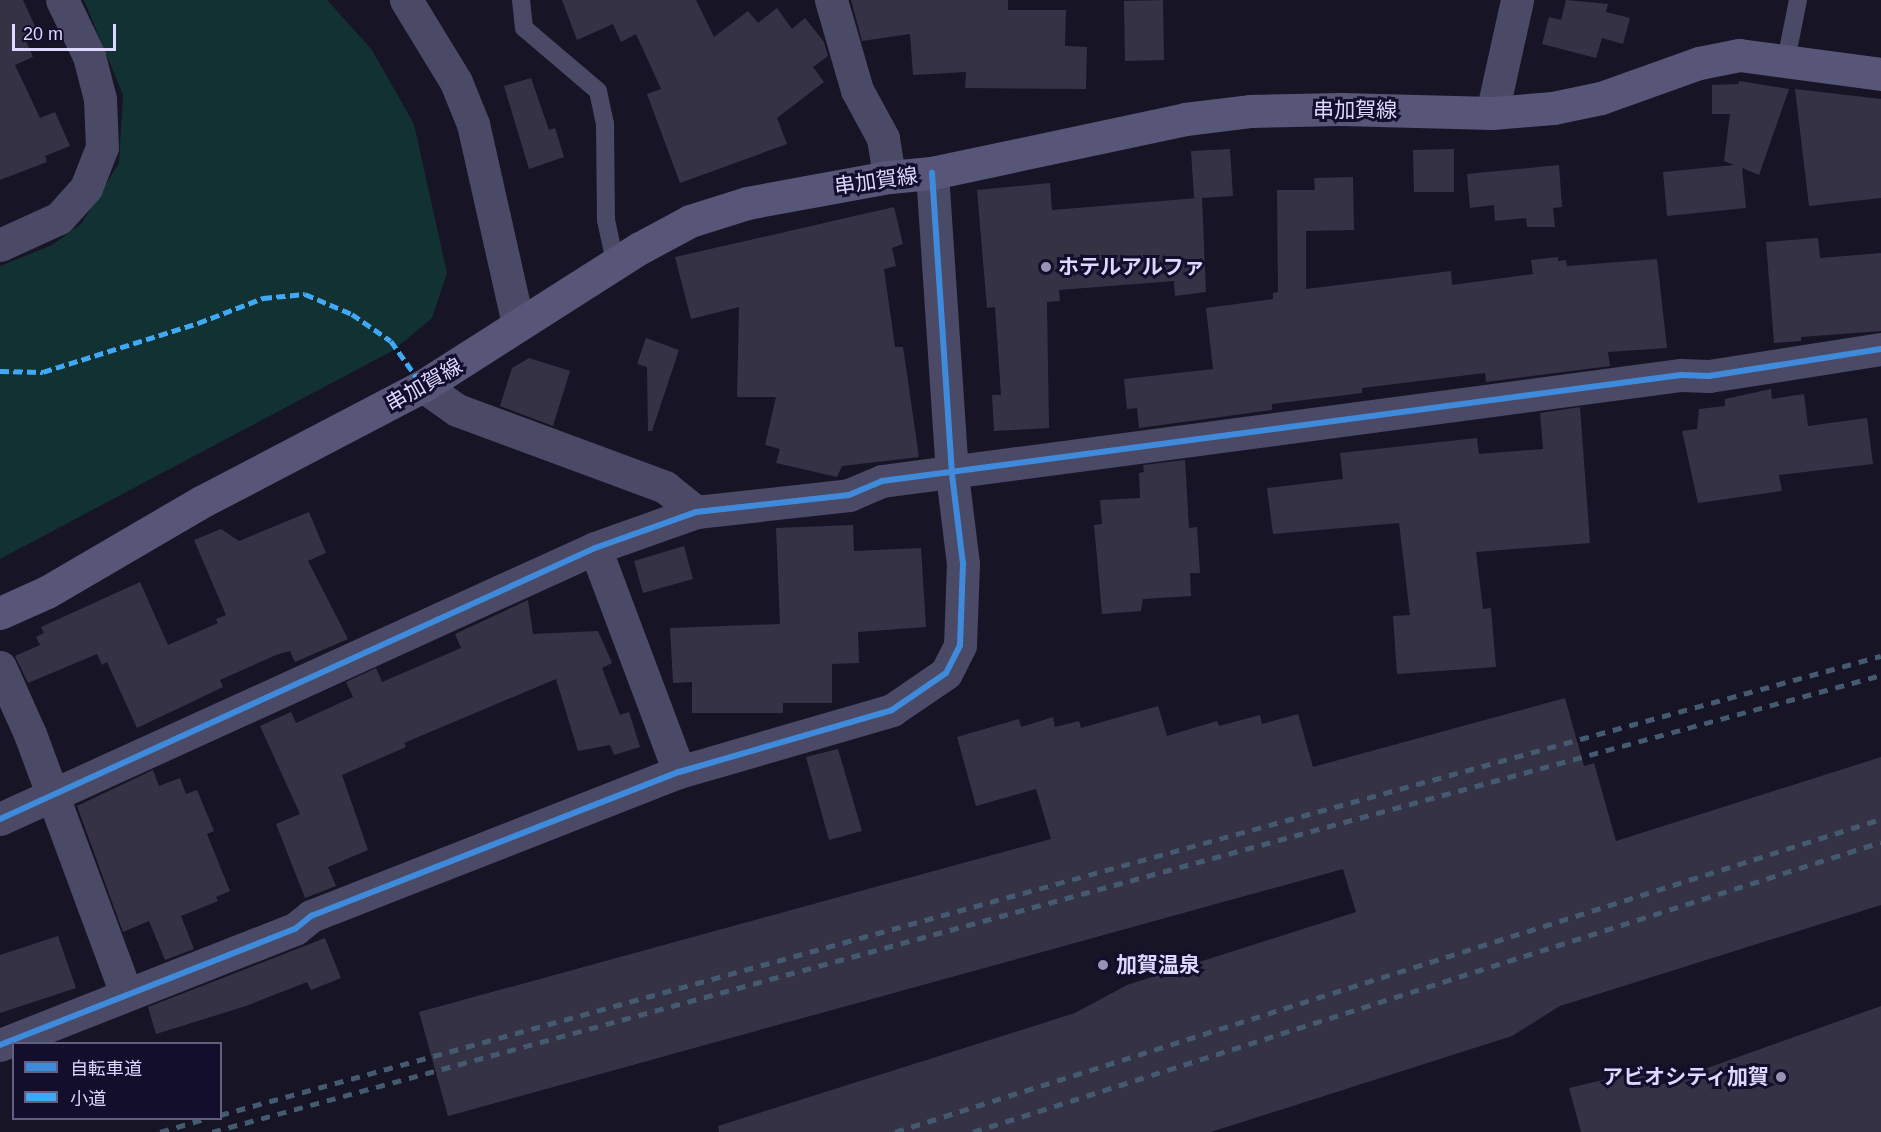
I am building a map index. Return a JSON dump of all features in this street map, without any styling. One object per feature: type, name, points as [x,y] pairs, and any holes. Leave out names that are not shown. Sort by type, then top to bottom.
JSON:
[{"type":"main road","name":"串加賀線","points":[[0,613],[47,592],[211,496],[423,386],[615,262],[690,220],[747,203],[889,177],[932,173],[1185,119],[1250,111],[1341,109],[1492,113],[1553,108],[1601,98],[1700,63],[1739,55],[1881,74]]},
{"type":"street","points":[[0,245],[58,218],[86,188],[102,147],[100,99],[89,56],[62,0]]},
{"type":"street","points":[[406,0],[456,82],[473,124],[518,323]]},
{"type":"street","points":[[831,0],[856,90],[883,138],[889,177]]},
{"type":"street","points":[[1492,113],[1517,0]]},
{"type":"street","points":[[0,1045],[295,929],[311,916],[680,771],[892,710],[946,673],[960,645],[963,564],[952,474],[932,173]]},
{"type":"street","points":[[0,819],[595,548],[696,512],[849,495],[882,481],[952,474],[1681,375],[1709,376],[1881,349]]},
{"type":"street","points":[[423,386],[457,410],[664,487],[696,512]]},
{"type":"street","points":[[595,548],[680,771]]},
{"type":"street","points":[[0,667],[30,734],[126,994]]},
{"type":"lane","points":[[521,0],[524,28],[598,92],[605,124],[606,220],[615,262]]},
{"type":"lane","points":[[1786,60],[1798,0]]},
{"type":"green space","points":[[84,0],[327,0],[372,50],[414,124],[447,273],[432,318],[394,350],[0,559],[0,266],[52,245],[81,224],[119,163],[123,95]]},
{"type":"building","points":[[0,0],[23,0],[39,35],[26,41],[33,57],[15,65],[40,118],[55,112],[70,146],[45,156],[47,162],[0,180]]},
{"type":"building","points":[[562,0],[696,0],[714,37],[748,11],[758,23],[777,8],[792,29],[805,18],[824,42],[828,56],[813,67],[824,82],[777,118],[787,144],[680,183],[647,94],[661,89],[636,34],[621,42],[613,24],[577,40]]},
{"type":"building","points":[[851,0],[1008,0],[1008,10],[1066,10],[1065,46],[1087,47],[1086,89],[965,88],[966,72],[913,75],[910,34],[862,41]]},
{"type":"building","points":[[1163,0],[1164,60],[1125,61],[1124,1]]},
{"type":"building","points":[[1566,0],[1608,4],[1606,12],[1630,18],[1623,44],[1602,38],[1596,58],[1542,44],[1549,17],[1561,20]]},
{"type":"building","points":[[531,78],[549,130],[555,128],[564,157],[529,169],[504,86]]},
{"type":"building","points":[[1739,81],[1789,89],[1759,175],[1742,168],[1746,208],[1667,216],[1663,172],[1734,165],[1724,161],[1730,114],[1712,114],[1712,85],[1739,84]]},
{"type":"building","points":[[1795,89],[1881,99],[1881,198],[1809,206]]},
{"type":"building","points":[[1230,149],[1233,196],[1202,198],[1206,292],[1175,296],[1174,281],[1059,290],[1060,301],[1047,302],[1049,428],[994,431],[992,395],[1001,395],[995,307],[987,308],[977,190],[1050,183],[1052,210],[1198,198],[1194,198],[1191,151]]},
{"type":"building","points":[[1454,149],[1454,192],[1414,192],[1413,150]]},
{"type":"building","points":[[1559,165],[1562,207],[1553,208],[1555,227],[1527,227],[1526,218],[1495,221],[1494,205],[1470,208],[1467,174]]},
{"type":"building","points":[[1353,177],[1354,230],[1306,231],[1306,289],[1451,271],[1452,285],[1533,274],[1531,260],[1558,257],[1558,261],[1566,260],[1567,266],[1657,259],[1667,348],[1608,352],[1610,366],[1486,382],[1485,373],[1362,388],[1362,393],[1272,404],[1272,410],[1139,428],[1137,408],[1127,409],[1124,379],[1213,369],[1206,308],[1273,299],[1273,293],[1278,292],[1277,190],[1315,190],[1314,178]]},
{"type":"building","points":[[894,207],[903,244],[892,248],[896,266],[884,269],[895,347],[903,347],[919,457],[842,466],[837,477],[776,463],[780,449],[765,445],[776,397],[737,397],[739,307],[691,319],[675,257]]},
{"type":"building","points":[[1818,238],[1820,258],[1881,253],[1881,331],[1801,337],[1801,341],[1774,343],[1766,242]]},
{"type":"building","points":[[646,338],[679,350],[652,431],[648,431],[647,367],[637,364]]},
{"type":"building","points":[[529,358],[570,371],[553,426],[500,406],[512,368]]},
{"type":"building","points":[[1771,389],[1772,399],[1804,394],[1808,426],[1867,418],[1873,464],[1779,475],[1782,491],[1698,503],[1682,431],[1697,429],[1699,409],[1725,406],[1725,399]]},
{"type":"building","points":[[1580,407],[1590,543],[1476,552],[1483,609],[1491,608],[1496,667],[1397,674],[1393,616],[1410,615],[1399,523],[1273,534],[1267,488],[1343,479],[1340,453],[1477,438],[1479,454],[1543,449],[1540,413]]},
{"type":"building","points":[[1185,460],[1189,528],[1197,527],[1200,573],[1190,573],[1191,596],[1143,599],[1141,611],[1102,614],[1094,525],[1102,524],[1100,500],[1140,498],[1139,473],[1144,472],[1143,465]]},
{"type":"building","points":[[309,512],[326,553],[308,561],[348,639],[295,662],[290,651],[276,655],[220,680],[223,687],[137,728],[107,662],[102,665],[97,654],[28,683],[15,656],[40,645],[36,637],[44,633],[41,627],[140,582],[168,645],[218,623],[216,619],[226,615],[194,540],[221,529],[239,541]]},
{"type":"building","points":[[853,525],[854,551],[921,548],[926,627],[858,632],[859,663],[832,664],[832,703],[783,703],[783,713],[692,713],[692,682],[673,683],[670,628],[780,624],[776,528]]},
{"type":"building","points":[[684,546],[693,579],[643,593],[634,561]]},
{"type":"building","points":[[528,600],[533,634],[598,631],[612,663],[602,668],[620,715],[629,712],[640,747],[614,755],[610,745],[578,751],[556,679],[404,743],[406,747],[342,775],[368,850],[328,867],[336,886],[305,898],[276,824],[300,814],[260,726],[291,712],[296,723],[353,697],[346,682],[376,668],[382,682],[461,648],[455,634]]},
{"type":"building","points":[[1565,698],[1584,766],[1594,763],[1616,841],[1881,757],[1881,905],[1560,1006],[1512,1036],[1211,1132],[719,1132],[718,1126],[1075,1013],[1127,985],[1356,912],[1343,869],[448,1116],[419,1012],[1051,839],[1036,789],[976,806],[957,737],[1019,719],[1021,727],[1053,717],[1055,727],[1079,721],[1081,728],[1158,706],[1167,736],[1217,721],[1219,726],[1260,715],[1262,724],[1298,714],[1313,767]]},
{"type":"building","points":[[838,749],[862,831],[829,840],[806,757]]},
{"type":"building","points":[[153,770],[159,786],[180,778],[186,794],[197,790],[214,831],[207,834],[230,891],[216,897],[218,901],[181,916],[194,949],[165,960],[149,921],[123,932],[77,806]]},
{"type":"building","points":[[58,936],[76,988],[0,1013],[0,955]]},
{"type":"building","points":[[325,938],[341,978],[311,990],[307,982],[246,1006],[156,1034],[148,1007]]},
{"type":"building","name":"アビオシティ加賀","points":[[1881,1006],[1881,1132],[1581,1132],[1569,1088],[1650,1069],[1657,1086]]},
{"type":"railway","points":[[222,1114],[1881,656]]},
{"type":"railway","points":[[212,1132],[1881,675]]},
{"type":"railway","points":[[895,1132],[1881,819]]},
{"type":"railway","points":[[973,1132],[1881,842]]},
{"type":"railway","points":[[160,1132],[201,1120]]},
{"type":"marked path","points":[[0,371],[43,372],[198,323],[263,298],[305,294],[352,314],[391,341],[423,386]]},
{"type":"cycle path","points":[[0,1045],[295,929],[311,916],[679,772],[892,710],[946,673],[960,645],[963,564],[952,474],[932,173]]},
{"type":"cycle path","points":[[0,819],[595,548],[696,512],[849,495],[882,481],[1681,375],[1709,376],[1881,349]]},
{"type":"place","name":"ホテルアルファ","points":[[1046,267]]},
{"type":"place","name":"加賀温泉","points":[[1103,965]]},
{"type":"place","name":"アビオシティ加賀","points":[[1781,1077]]}]
